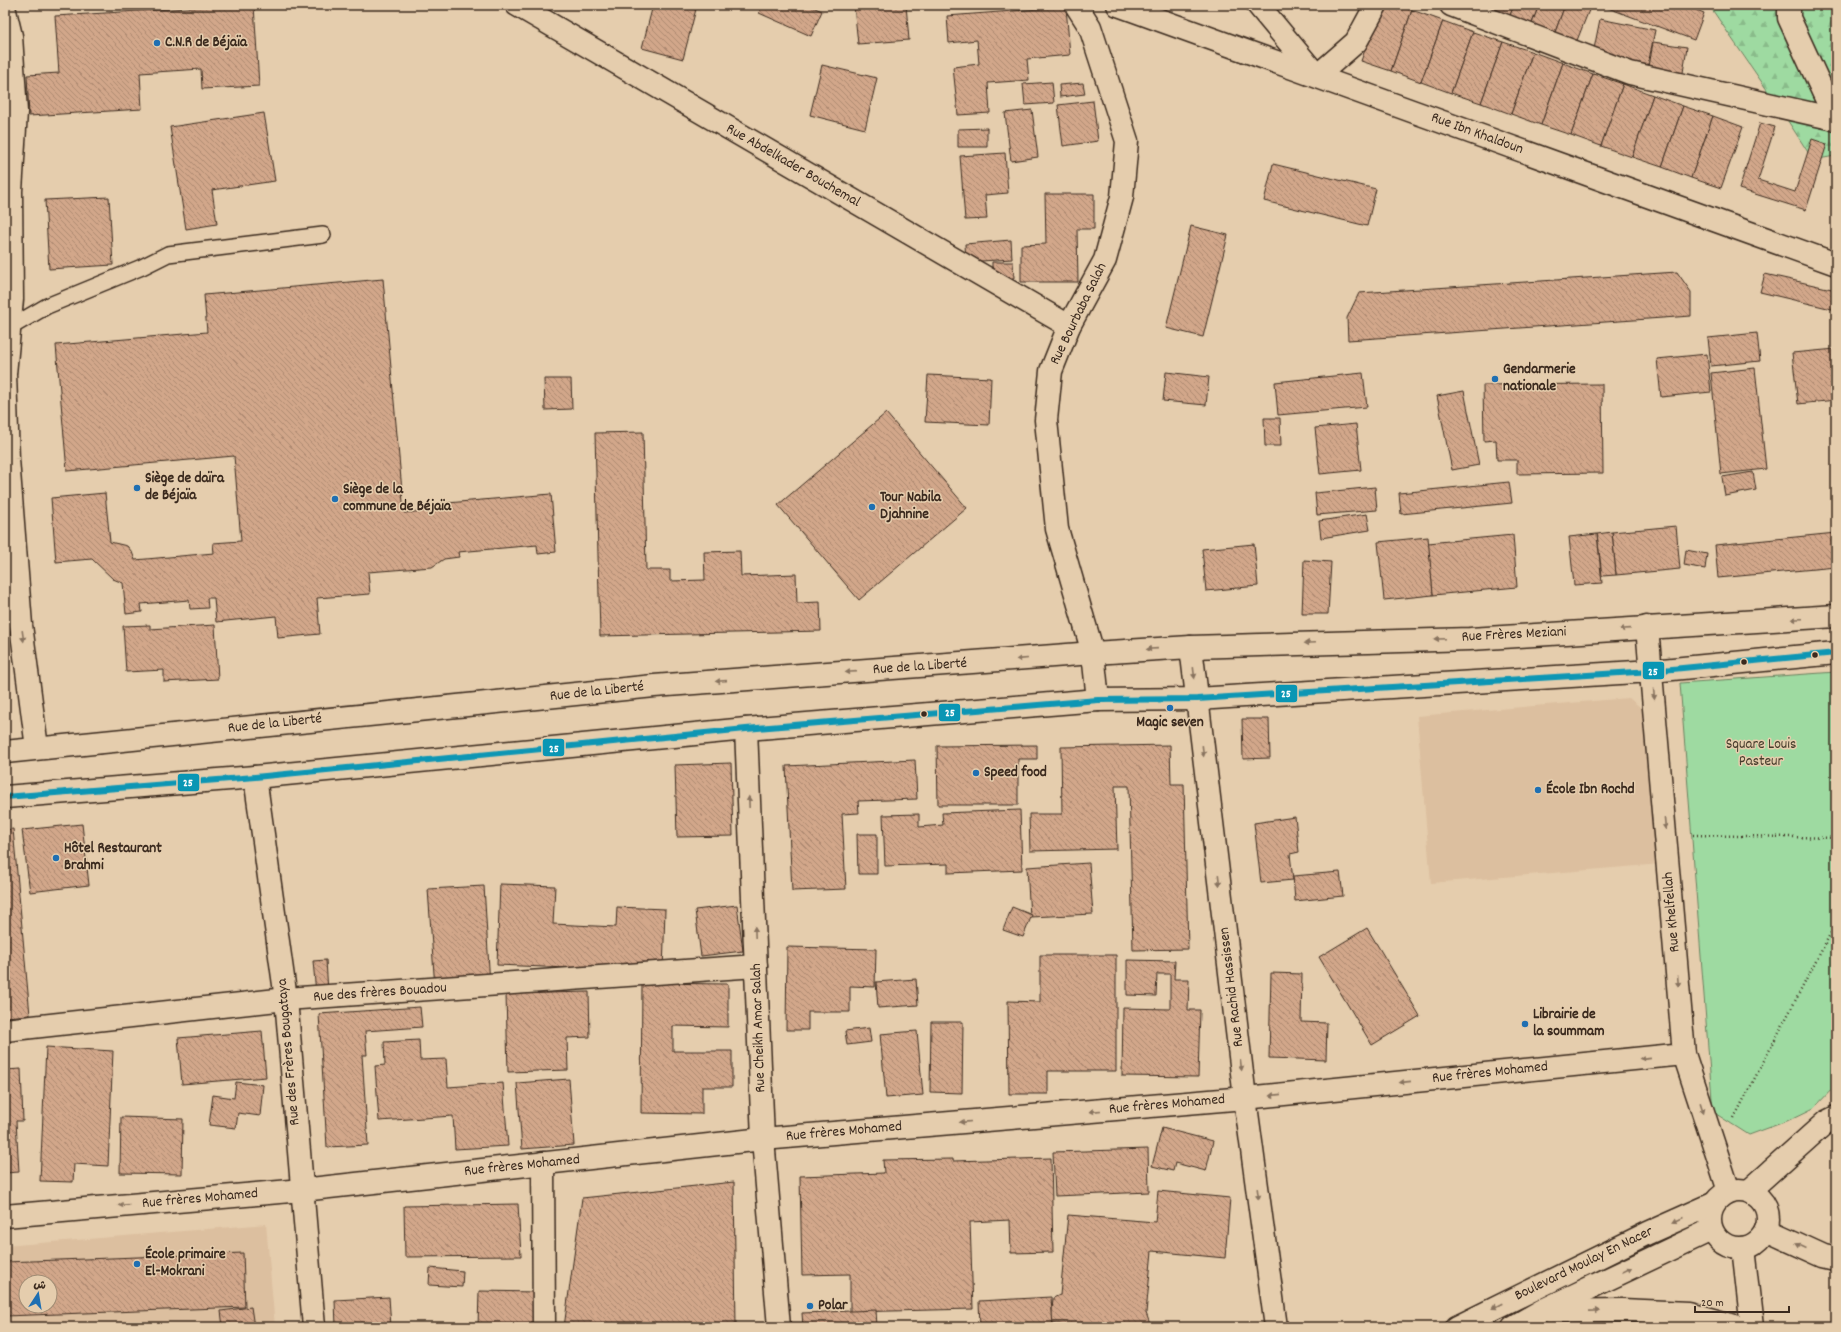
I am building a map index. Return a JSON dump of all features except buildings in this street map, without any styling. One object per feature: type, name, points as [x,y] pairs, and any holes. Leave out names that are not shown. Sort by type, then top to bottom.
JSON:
[{"type":"street","name":"Rue Bourbaba Salah","points":[[1076,5],[1090,27],[1127,141],[1122,197],[1105,260],[1069,326],[1051,371],[1046,420],[1057,529],[1093,653],[1098,700]]},
{"type":"street","name":"Rue Ibn Khaldoun","points":[[1118,5],[1836,264]]},
{"type":"street","points":[[1258,5],[1317,76],[1356,42],[1376,5]]},
{"type":"street","points":[[1451,5],[1630,73],[1836,120]]},
{"type":"street","points":[[1789,5],[1789,18],[1836,120]]},
{"type":"street","name":"Rue Abdelkader Bouchemal","points":[[523,6],[1069,326]]},
{"type":"street","points":[[5,11],[11,36],[16,112],[11,191],[11,327],[5,374],[12,612],[37,748]]},
{"type":"street","name":"Rue Frères Meziani","points":[[1191,646],[1470,638],[1836,616]]},
{"type":"street","name":"Rue Khelfellah","points":[[1647,627],[1684,1054],[1731,1195]]},
{"type":"street","name":"Rue de la Liberté","points":[[5,752],[654,686],[1191,646]]},
{"type":"street","name":"Rue Rachid Hassissen","points":[[1191,646],[1245,1098],[1276,1327]]},
{"type":"street","points":[[5,797],[255,777],[746,728],[1098,700],[1197,698],[1652,671],[1836,653]]},
{"type":"street","name":"Rue Cheikh Amar Salah","points":[[746,728],[763,1139],[780,1327]]},
{"type":"street","name":"Rue des Frères Bougataya","points":[[255,777],[286,999],[314,1327]]},
{"type":"street","name":"Rue des frères Bouadou","points":[[5,1030],[286,999],[756,966]]},
{"type":"street","name":"Rue frères Mohamed","points":[[5,1216],[302,1190],[763,1139],[1245,1098],[1684,1054]]},
{"type":"street","name":"Boulevard Moulay En Nacer","points":[[1456,1327],[1648,1233],[1731,1195],[1826,1122],[1836,1117]]},
{"type":"street","points":[[543,1163],[544,1327]]},
{"type":"street","points":[[1731,1195],[1760,1199],[1765,1206],[1768,1222],[1766,1230],[1757,1242],[1743,1248],[1733,1248],[1724,1245],[1716,1239],[1711,1230],[1709,1217],[1731,1195]]},
{"type":"street","name":"Boulevard Moulay En Nacer","points":[[1513,1327],[1541,1311],[1711,1230]]},
{"type":"street","points":[[1766,1230],[1823,1256],[1836,1259]]},
{"type":"street","points":[[1743,1248],[1752,1327]]},
{"type":"street","points":[[1541,1311],[1622,1310],[1688,1313],[1739,1327]]},
{"type":"lane","points":[[11,327],[47,306],[142,267],[168,254],[323,235]]},
{"type":"path","points":[[1666,836],[1692,835],[1836,838]]},
{"type":"path","points":[[1716,1150],[1836,923]]},
{"type":"shaded area","name":"École Ibn Rochd","points":[[1629,698],[1646,712],[1661,864],[1431,883],[1417,716]]},
{"type":"shaded area","name":"École primaire El-Mokrani","points":[[266,1224],[275,1327],[5,1327],[5,1246]]},
{"type":"green space","points":[[1709,5],[1836,5],[1835,156],[1813,160],[1775,101]]},
{"type":"green space","name":"Square Louis Pasteur","points":[[1836,672],[1836,1085],[1814,1108],[1787,1121],[1749,1135],[1713,1112],[1680,683]]},
{"type":"transit line","name":"25","points":[[5,797],[255,777],[746,729],[1098,700],[1197,699],[1652,671],[1836,653]]},
{"type":"place","name":"C.N.R de Béjaïa","points":[[157,43]]},
{"type":"place","name":"Gendarmerie nationale","points":[[1495,379]]},
{"type":"place","name":"Siège de daïra de Béjaïa","points":[[137,488]]},
{"type":"place","name":"Siège de la commune de Béjaïa","points":[[335,499]]},
{"type":"place","name":"Tour Nabila Djahnine","points":[[872,507]]},
{"type":"place","name":"Magic seven","points":[[1170,708]]},
{"type":"place","name":"Speed food","points":[[976,773]]},
{"type":"place","name":"École Ibn Rochd","points":[[1538,790]]},
{"type":"place","name":"Hôtel Restaurant Brahmi","points":[[56,858]]},
{"type":"place","name":"Librairie de la soummam","points":[[1525,1024]]},
{"type":"place","name":"École primaire El-Mokrani","points":[[137,1264]]},
{"type":"place","name":"Polar","points":[[810,1306]]}]
